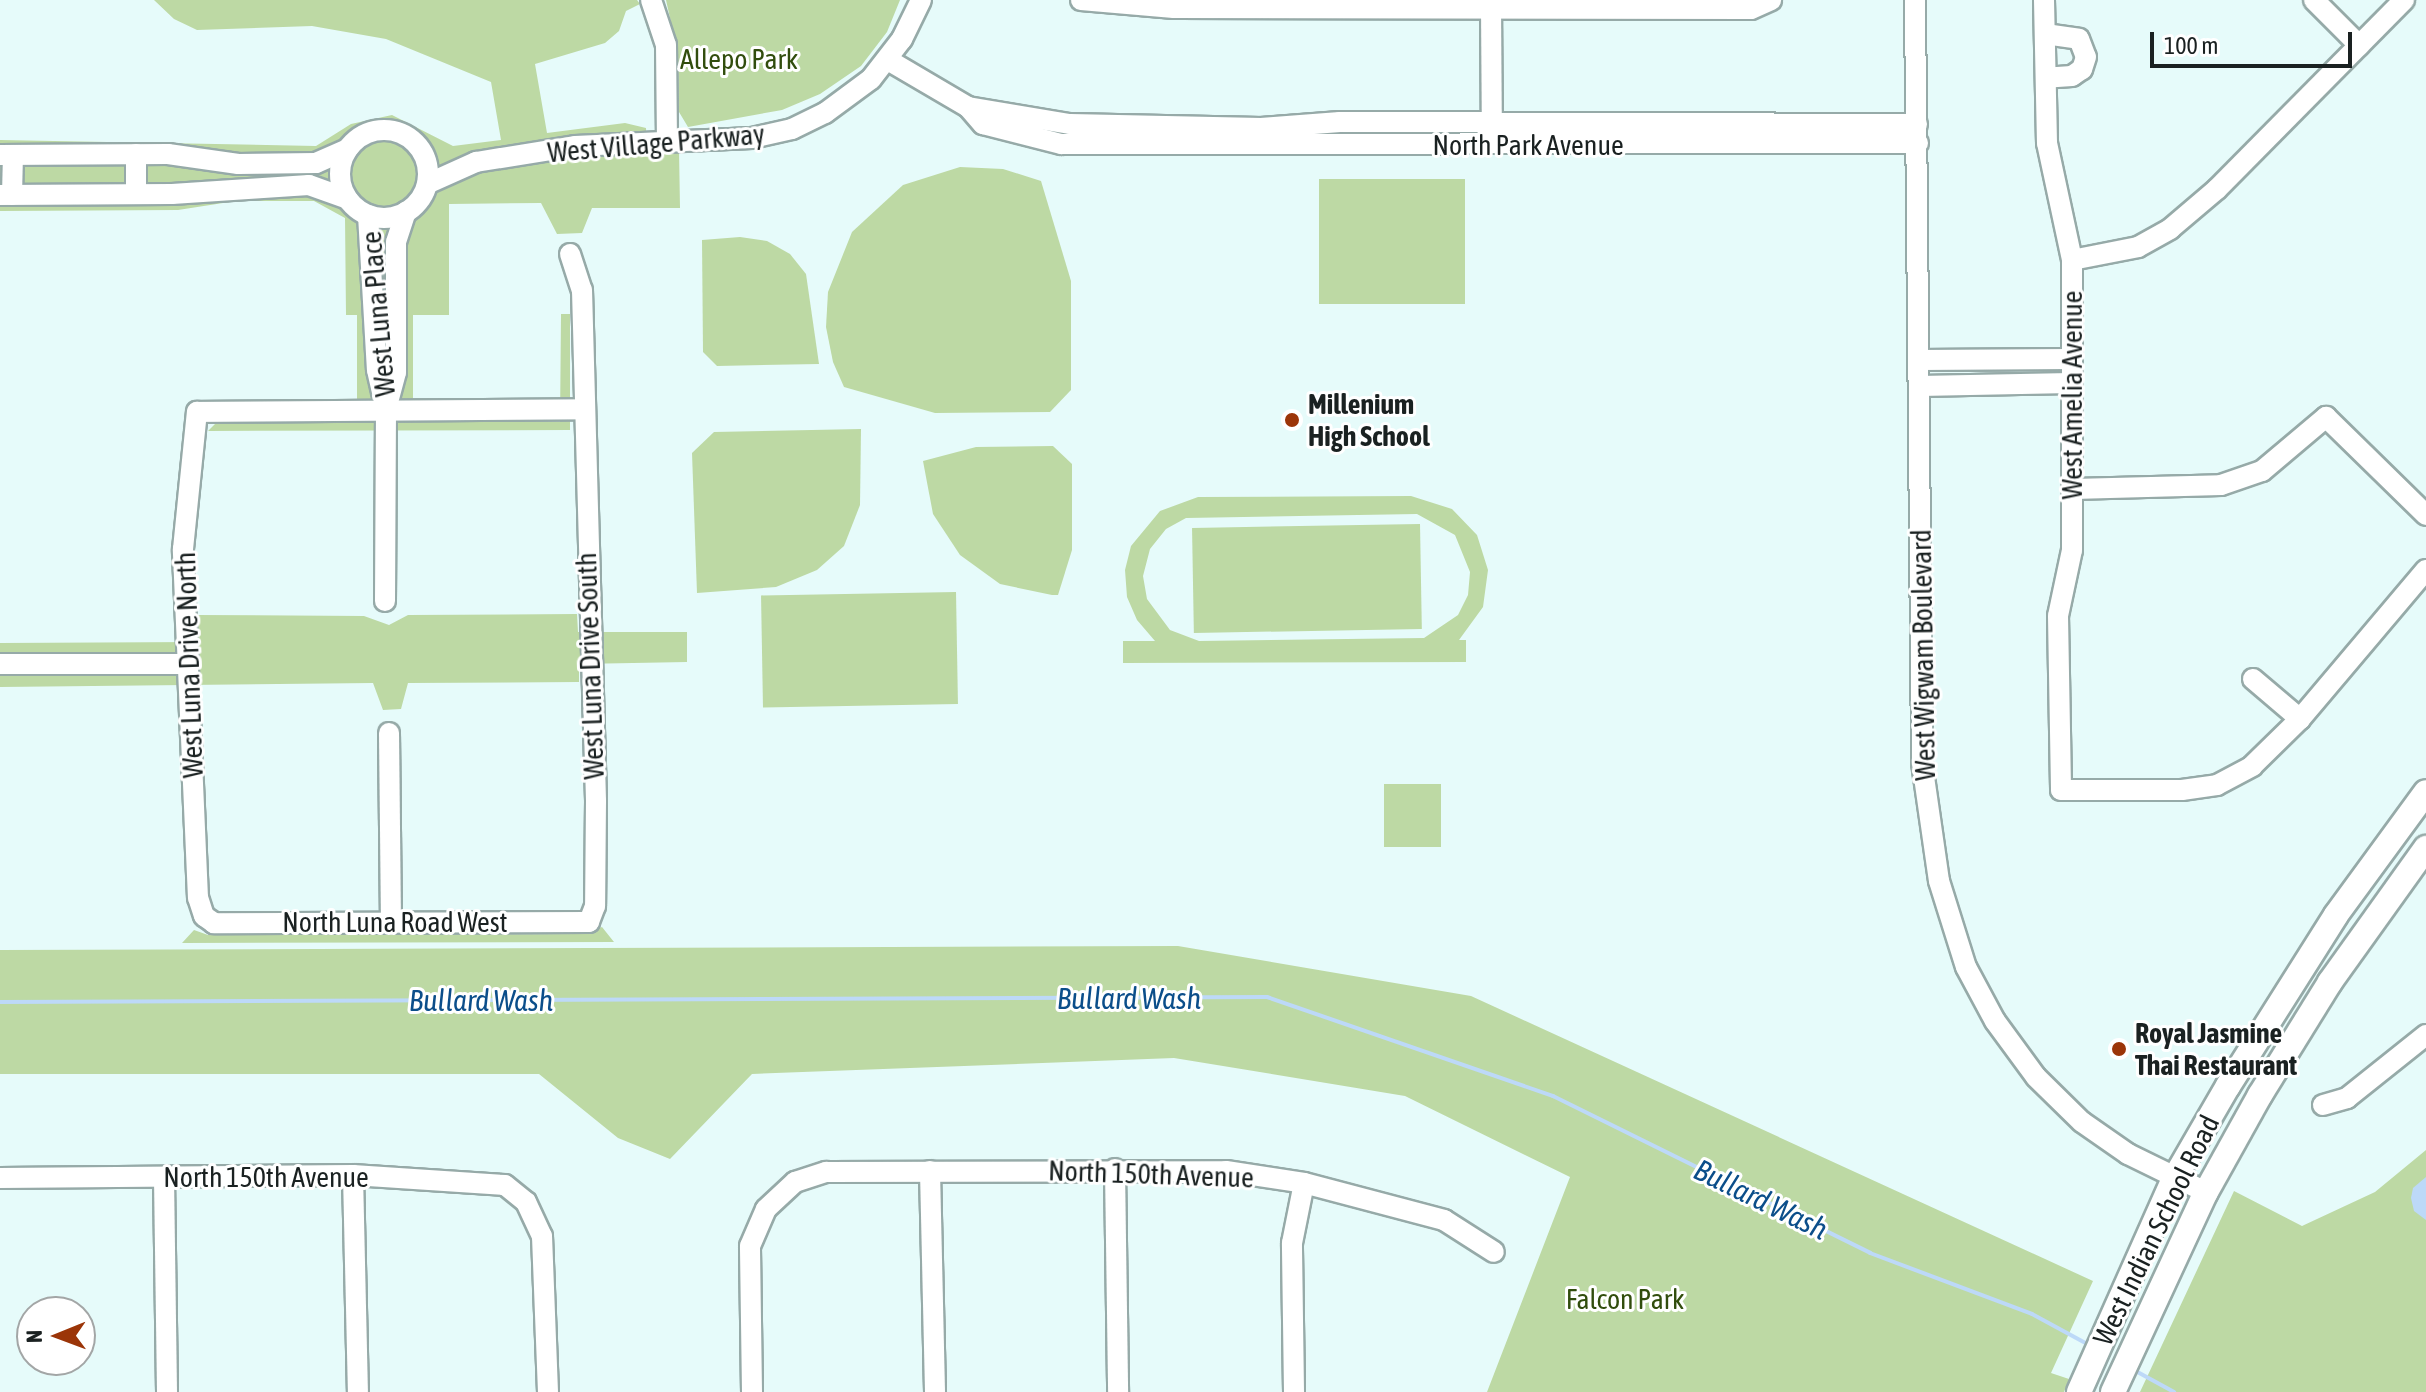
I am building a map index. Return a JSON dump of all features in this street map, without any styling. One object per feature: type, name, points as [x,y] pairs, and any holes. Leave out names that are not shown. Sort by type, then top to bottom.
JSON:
[{"type":"main road","name":"West Indian School Road","points":[[2081,1386],[2174,1179],[2283,995],[2426,792]]},
{"type":"main road","name":"West Indian School Road","points":[[2113,1392],[2144,1319],[2206,1192],[2330,982],[2426,848]]},
{"type":"street","points":[[651,0],[666,45],[667,140]]},
{"type":"street","name":"West Village Parkway","points":[[427,184],[476,162],[605,142],[752,138],[792,129],[840,104],[888,60],[921,0]]},
{"type":"street","points":[[1081,0],[1174,4],[1585,4],[1751,9],[1771,0]]},
{"type":"street","name":"West Wigwam Boulevard","points":[[1915,0],[1922,763],[1934,856],[1949,917],[1978,990],[2036,1077],[2082,1122],[2174,1179],[2206,1192]]},
{"type":"street","name":"West Amelia Avenue","points":[[2044,0],[2047,143],[2072,260],[2072,550],[2058,616],[2061,790],[2182,790],[2217,785],[2252,766],[2300,719]]},
{"type":"street","points":[[2314,0],[2359,45]]},
{"type":"street","points":[[2072,260],[2138,247],[2170,229],[2217,189],[2404,0]]},
{"type":"street","points":[[1491,6],[1492,146]]},
{"type":"street","points":[[2045,34],[2079,39],[2086,57],[2082,69],[2072,76],[2046,78]]},
{"type":"street","name":"North Park Avenue","points":[[888,60],[968,107],[1139,135],[1492,146],[1918,133]]},
{"type":"street","name":"North Park Avenue","points":[[1139,135],[1492,125],[1918,133]]},
{"type":"street","points":[[385,130],[399,132],[421,149],[427,184],[406,212],[368,215],[348,199],[309,185],[136,194],[6,195],[6,155],[136,154],[238,164],[316,163],[348,149],[371,132],[385,130]]},
{"type":"street","points":[[348,149],[340,174],[348,199]]},
{"type":"street","name":"West Village Parkway","points":[[421,149],[476,162]]},
{"type":"street","points":[[136,154],[136,194]]},
{"type":"street","name":"West Luna Place","points":[[386,410],[396,372],[396,242],[406,212]]},
{"type":"street","name":"West Luna Place","points":[[368,215],[377,370],[386,410]]},
{"type":"street","name":"West Luna Drive South","points":[[570,254],[582,290],[582,409],[596,801],[595,906],[589,922]]},
{"type":"street","points":[[1920,360],[2071,359]]},
{"type":"street","points":[[1920,386],[2071,383]]},
{"type":"street","points":[[385,601],[386,410],[582,409]]},
{"type":"street","name":"West Luna Drive North","points":[[204,916],[198,898],[183,549],[197,412],[386,410]]},
{"type":"street","points":[[2073,489],[2221,485],[2262,471],[2326,417],[2426,515]]},
{"type":"street","points":[[2253,679],[2300,719],[2426,570]]},
{"type":"street","points":[[0,664],[187,664]]},
{"type":"street","points":[[389,733],[391,922]]},
{"type":"street","name":"North Luna Road West","points":[[204,916],[214,923],[589,922]]},
{"type":"street","points":[[2323,1105],[2347,1098],[2426,1035]]},
{"type":"street","points":[[1115,1169],[1118,1392]]},
{"type":"street","points":[[930,1171],[935,1392]]},
{"type":"street","name":"North 150th Avenue","points":[[752,1392],[750,1246],[766,1209],[795,1182],[826,1172],[1226,1171],[1304,1183],[1444,1220],[1494,1252]]},
{"type":"street","points":[[353,1175],[358,1392]]},
{"type":"street","name":"North 150th Avenue","points":[[0,1178],[353,1175],[489,1180],[526,1202],[542,1236],[548,1392]]},
{"type":"street","points":[[164,1177],[167,1392]]},
{"type":"street","points":[[1294,1392],[1292,1243],[1304,1183]]},
{"type":"green space","points":[[154,0],[637,0],[640,4],[626,11],[619,31],[605,43],[535,64],[547,133],[625,123],[646,128],[647,149],[679,149],[680,208],[592,208],[582,233],[557,234],[541,203],[449,204],[449,315],[413,315],[413,421],[560,422],[561,314],[570,314],[570,430],[208,431],[216,423],[357,422],[357,315],[346,315],[345,218],[314,201],[236,201],[178,210],[0,211],[0,140],[316,146],[351,124],[392,115],[453,146],[501,140],[491,82],[386,39],[312,26],[197,30],[174,19]]},
{"type":"green space","name":"Allepo Park","points":[[666,0],[900,0],[887,32],[861,66],[820,94],[782,110],[688,127],[679,112],[678,54]]},
{"type":"green space","points":[[960,167],[1003,169],[1041,181],[1071,281],[1071,390],[1050,412],[935,413],[844,387],[833,362],[826,327],[828,292],[852,232],[903,185]]},
{"type":"green space","points":[[1319,179],[1465,179],[1465,304],[1319,304]]},
{"type":"green space","points":[[740,237],[767,241],[790,254],[806,274],[819,364],[717,366],[703,352],[702,240]]},
{"type":"green space","points":[[861,429],[860,505],[844,546],[817,570],[776,587],[697,593],[692,453],[714,432]]},
{"type":"green space","points":[[1053,446],[1072,464],[1072,550],[1058,595],[1000,584],[960,555],[933,514],[923,461],[976,447]]},
{"type":"green space","points":[[1411,496],[1452,509],[1477,535],[1488,570],[1483,607],[1459,640],[1466,640],[1466,662],[1123,663],[1123,641],[1155,641],[1137,620],[1127,597],[1125,570],[1131,546],[1160,511],[1198,497]],"holes":[[[1417,514],[1455,535],[1470,572],[1468,595],[1458,615],[1424,638],[1199,641],[1170,630],[1147,599],[1143,576],[1150,549],[1166,529],[1186,518]]]},
{"type":"green space","points":[[1420,524],[1422,629],[1194,633],[1192,528]]},
{"type":"green space","points":[[956,592],[958,704],[763,707],[761,595]]},
{"type":"green space","points":[[577,614],[578,632],[687,632],[687,662],[579,664],[579,682],[408,683],[401,709],[383,710],[373,683],[0,687],[0,643],[197,642],[196,615],[364,616],[389,625],[408,615]]},
{"type":"green space","points":[[1384,784],[1441,784],[1441,847],[1384,847]]},
{"type":"green space","points":[[602,927],[614,942],[182,943],[194,930],[208,935],[583,934]]},
{"type":"green space","name":"Falcon Park","points":[[1178,946],[1471,996],[2093,1281],[2051,1373],[2069,1379],[2064,1392],[1487,1392],[1570,1177],[1405,1096],[1174,1058],[752,1074],[670,1159],[618,1138],[539,1074],[0,1074],[0,950]]},
{"type":"green space","points":[[2426,1150],[2426,1392],[2140,1392],[2234,1191],[2302,1226],[2375,1192]]},
{"type":"water","points":[[2426,1177],[2426,1220],[2414,1211],[2411,1198],[2413,1188]]},
{"type":"waterway","name":"Bullard Wash","points":[[0,1002],[1267,997],[1553,1096],[1870,1253],[2032,1314],[2089,1345]]},
{"type":"waterway","name":"Bullard Wash","points":[[2132,1369],[2174,1392]]},
{"type":"place","name":"Millenium High School","points":[[1292,420]]},
{"type":"place","name":"Royal Jasmine Thai Restaurant","points":[[2119,1049]]}]
